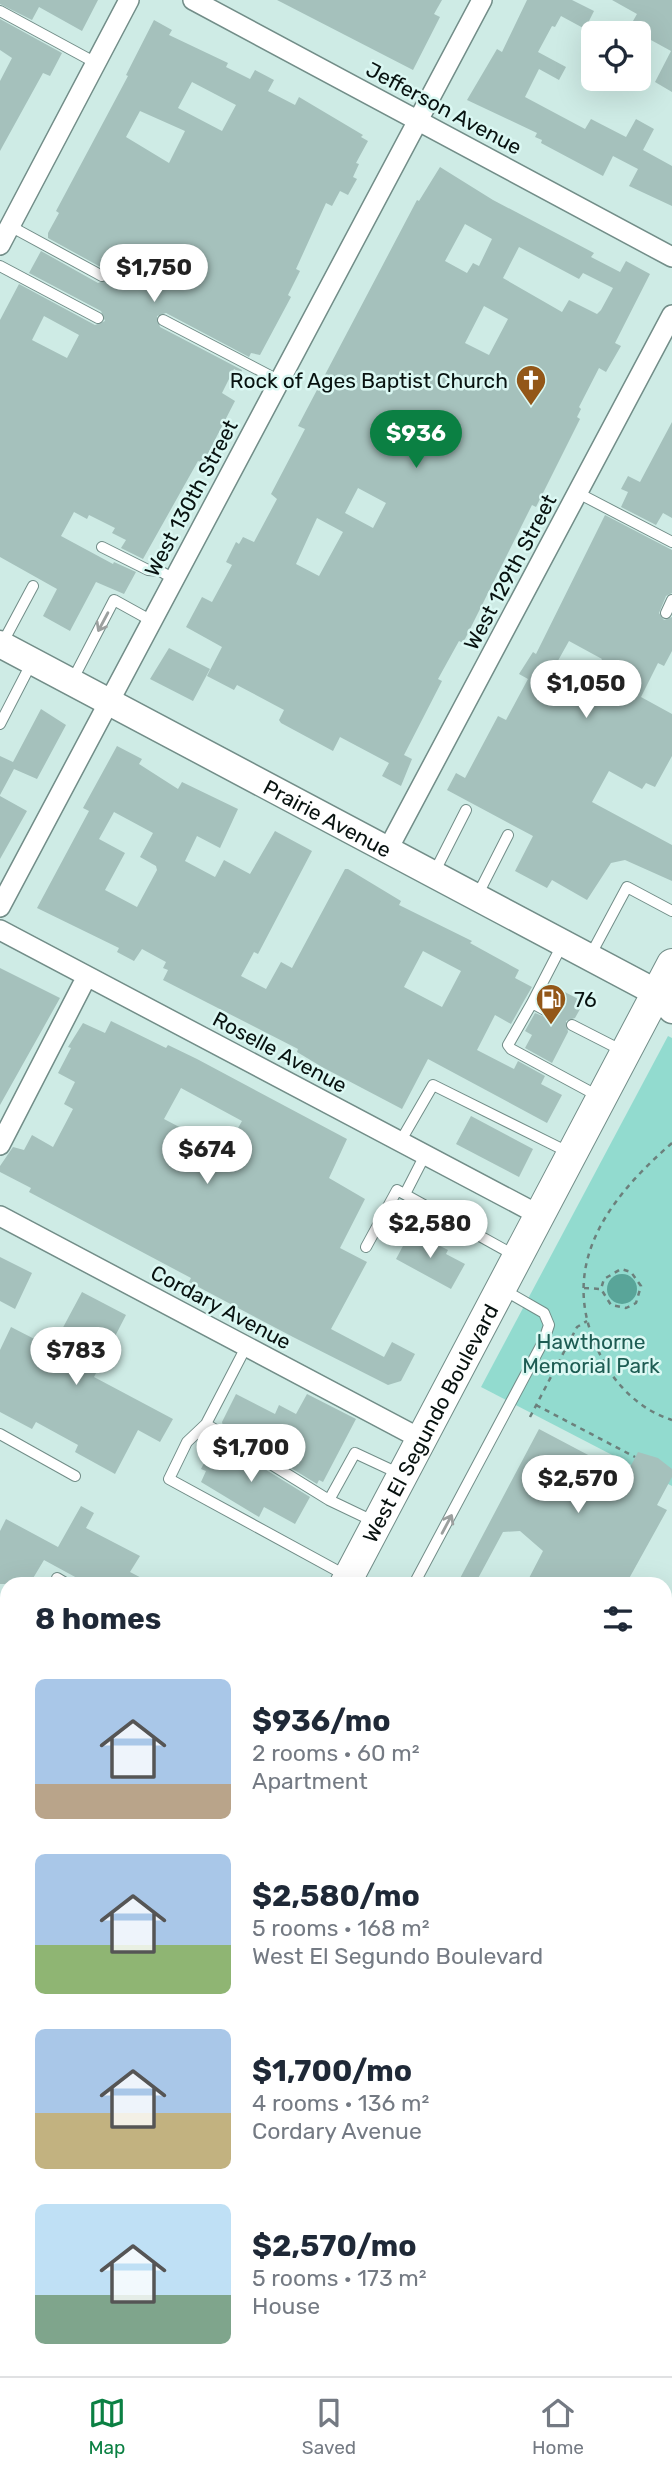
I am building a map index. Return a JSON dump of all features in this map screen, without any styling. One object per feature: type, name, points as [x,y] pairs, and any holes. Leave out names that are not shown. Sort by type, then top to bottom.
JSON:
[{"type":"main road","name":"Prairie Avenue","points":[[1,644],[667,999]]},
{"type":"main road","name":"West El Segundo Boulevard","points":[[349,1577],[625,1052],[667,999],[672,964]]},
{"type":"street","points":[[0,244],[129,0]]},
{"type":"street","name":"Jefferson Avenue","points":[[193,0],[672,257]]},
{"type":"street","name":"West 130th Street","points":[[0,907],[482,0]]},
{"type":"street","name":"West 129th Street","points":[[388,849],[672,315]]},
{"type":"street","name":"Roselle Avenue","points":[[0,930],[540,1215]]},
{"type":"street","points":[[0,1145],[87,976]]},
{"type":"street","name":"Cordary Avenue","points":[[0,1216],[421,1439]]},
{"type":"lane","points":[[0,11],[96,63]]},
{"type":"lane","points":[[10,226],[102,276]]},
{"type":"lane","points":[[0,266],[98,318]]},
{"type":"lane","points":[[163,320],[280,381]]},
{"type":"lane","points":[[578,493],[672,542]]},
{"type":"lane","points":[[102,547],[148,570],[160,571],[174,579]]},
{"type":"lane","points":[[1,644],[33,586]]},
{"type":"lane","points":[[71,682],[114,600],[152,621]]},
{"type":"lane","points":[[666,613],[672,600]]},
{"type":"lane","points":[[0,724],[33,661]]},
{"type":"lane","points":[[434,874],[466,810]]},
{"type":"lane","points":[[477,897],[508,835]]},
{"type":"lane","points":[[590,957],[627,887],[672,911]]},
{"type":"lane","points":[[563,943],[508,1045],[601,1098]]},
{"type":"lane","points":[[532,1003],[545,1010]]},
{"type":"lane","points":[[572,1025],[625,1052]]},
{"type":"lane","points":[[400,1142],[433,1085],[572,1154]]},
{"type":"lane","points":[[405,1194],[425,1155]]},
{"type":"lane","points":[[366,1247],[397,1190],[517,1257]]},
{"type":"lane","points":[[418,1577],[544,1340],[549,1325],[544,1313],[501,1289]]},
{"type":"lane","points":[[246,1347],[206,1424],[187,1442],[169,1479],[342,1577]]},
{"type":"lane","points":[[206,1424],[329,1500],[377,1523]]},
{"type":"lane","points":[[0,1434],[75,1476]]},
{"type":"lane","points":[[329,1500],[355,1453],[402,1475]]},
{"type":"path","points":[[672,1143],[619,1195],[591,1241],[584,1287],[587,1321],[594,1343],[611,1373],[633,1399],[672,1420]]},
{"type":"path","points":[[621,1269],[631,1272],[641,1286],[636,1303],[626,1308],[611,1305],[601,1289],[604,1279],[621,1269]]},
{"type":"path","points":[[584,1287],[601,1289]]},
{"type":"path","points":[[530,1417],[577,1327],[587,1321]]},
{"type":"path","points":[[536,1405],[635,1457]]},
{"type":"green space","name":"Hawthorne Memorial Park","points":[[668,1036],[672,1038],[672,1486],[481,1387]]},
{"type":"shaded area","points":[[622,1274],[633,1278],[637,1289],[633,1300],[622,1304],[611,1300],[607,1289],[611,1278]]},
{"type":"building","points":[[0,0],[98,0],[82,31],[39,7],[32,20],[0,4]]},
{"type":"building","points":[[277,0],[442,0],[434,14],[440,17],[413,70]]},
{"type":"building","points":[[527,0],[572,0],[594,11],[589,21],[581,21],[581,27],[561,16],[555,27],[552,26],[538,52],[566,67],[559,80],[539,69],[525,97],[585,129],[591,119],[626,137],[636,119],[654,129],[643,150],[672,166],[672,206],[629,186],[638,169],[613,156],[603,176],[541,143],[542,140],[535,137],[537,133],[467,100],[497,49],[502,52]]},
{"type":"building","points":[[612,0],[672,0],[672,92],[655,82],[671,51],[651,40],[651,21],[633,21],[637,14]]},
{"type":"building","points":[[0,19],[62,53],[50,76],[43,73],[0,151],[0,81],[12,58],[0,50]]},
{"type":"building","points":[[154,20],[172,30],[169,35],[228,63],[226,67],[250,79],[255,70],[274,80],[268,91],[295,105],[299,97],[363,135],[361,137],[368,141],[356,163],[359,164],[353,177],[357,179],[348,195],[340,191],[332,206],[326,203],[296,269],[300,271],[288,295],[291,297],[260,355],[251,353],[249,357],[166,313],[157,316],[160,327],[242,370],[241,373],[234,369],[222,393],[235,401],[203,463],[198,461],[143,559],[121,548],[126,540],[112,533],[115,528],[89,515],[87,519],[74,512],[61,536],[113,564],[114,562],[136,572],[124,594],[96,582],[70,631],[43,616],[57,589],[0,557],[0,320],[19,284],[95,325],[105,321],[101,311],[29,273],[41,251],[98,283],[109,279],[106,270],[48,238],[48,233],[59,213],[56,211],[128,76],[126,75]],"holes":[[[192,82],[236,105],[222,131],[178,108]],[[140,111],[185,131],[169,163],[126,137]],[[44,316],[79,335],[67,358],[32,340]]]},
{"type":"building","points":[[440,167],[493,200],[594,253],[591,257],[620,272],[626,261],[650,274],[615,343],[621,346],[606,372],[599,368],[579,407],[581,409],[577,417],[580,419],[536,507],[532,505],[463,643],[459,641],[438,679],[442,681],[404,755],[412,759],[401,786],[382,776],[389,763],[340,737],[333,751],[281,723],[279,720],[284,710],[237,685],[234,690],[207,676],[222,647],[186,627],[202,597],[212,602],[232,565],[226,562],[236,542],[239,544],[243,537],[254,542],[277,499],[271,494],[305,429],[298,426],[417,200],[419,201]],"holes":[[[465,224],[492,239],[479,266],[473,263],[467,273],[445,261]],[[519,247],[579,279],[583,273],[613,288],[597,314],[569,300],[562,312],[503,278]],[[484,306],[508,319],[489,355],[465,343]],[[358,488],[386,503],[373,528],[345,513]],[[317,518],[343,532],[319,576],[296,564]]]},
{"type":"building","points":[[672,422],[672,518],[663,513],[656,525],[621,507],[628,492],[621,489],[628,476],[640,482]]},
{"type":"building","points":[[605,515],[672,550],[672,593],[666,596],[659,613],[664,620],[672,617],[672,651],[664,666],[658,663],[641,697],[672,714],[672,756],[655,787],[646,783],[642,789],[609,771],[592,802],[672,845],[672,881],[625,860],[611,863],[587,900],[552,880],[547,888],[515,871],[533,836],[447,790],[456,773],[465,778],[498,716],[506,720],[528,679],[519,674],[533,652],[536,654]],"holes":[[[569,641],[602,659],[588,683],[555,666]]]},
{"type":"building","points":[[169,648],[210,669],[193,701],[150,679]]},
{"type":"building","points":[[41,709],[66,725],[37,779],[14,769],[0,795],[0,756],[13,762]]},
{"type":"building","points":[[117,746],[142,759],[139,764],[178,789],[182,782],[238,809],[220,848],[197,836],[185,861],[215,877],[224,860],[250,874],[275,831],[312,851],[258,954],[254,952],[241,976],[266,989],[281,962],[292,968],[345,869],[401,901],[399,905],[472,941],[470,943],[519,970],[515,978],[532,987],[511,1024],[495,1015],[477,1050],[514,1069],[518,1061],[545,1076],[541,1084],[562,1095],[547,1123],[428,1059],[402,1109],[322,1067],[297,1052],[298,1049],[163,980],[168,970],[163,968],[166,962],[142,949],[134,961],[117,952],[119,948],[37,908],[89,811],[83,808]],"holes":[[[114,812],[153,833],[140,857],[156,866],[157,870],[137,907],[105,890],[125,853],[99,839]],[[423,951],[461,971],[442,1007],[404,987]]]},
{"type":"building","points":[[0,796],[27,811],[0,859]]},
{"type":"building","points":[[0,968],[60,998],[0,1105]]},
{"type":"building","points":[[557,988],[584,1002],[575,1018],[566,1021],[568,1032],[552,1063],[525,1048],[532,1035],[525,1031],[535,1013],[545,1017],[551,1014],[551,1006],[542,1000],[545,995],[551,998]]},
{"type":"building","points":[[111,1021],[166,1048],[168,1045],[347,1139],[329,1178],[365,1199],[340,1248],[367,1262],[331,1329],[384,1357],[392,1342],[415,1354],[401,1381],[388,1385],[293,1337],[189,1282],[191,1278],[29,1192],[31,1188],[0,1172],[0,1166],[13,1147],[24,1150],[32,1135],[53,1147],[73,1109],[64,1104],[75,1082],[58,1073],[71,1048],[68,1047],[83,1023],[105,1033]],"holes":[[[181,1088],[242,1121],[225,1151],[164,1119]]]},
{"type":"building","points":[[471,1116],[533,1149],[519,1177],[456,1144]]},
{"type":"building","points":[[411,1231],[448,1250],[446,1254],[465,1264],[451,1289],[396,1259]]},
{"type":"building","points":[[0,1257],[32,1273],[15,1309],[0,1301]]},
{"type":"building","points":[[82,1292],[126,1315],[94,1377],[173,1419],[160,1442],[138,1430],[115,1474],[75,1452],[78,1445],[36,1422],[32,1429],[0,1412],[0,1350],[11,1327],[52,1348]]},
{"type":"building","points":[[236,1394],[275,1414],[279,1405],[296,1414],[307,1394],[356,1419],[323,1482],[319,1480],[317,1484],[223,1426],[222,1422]]},
{"type":"building","points":[[539,1429],[626,1475],[638,1452],[658,1458],[672,1469],[672,1477],[657,1505],[667,1510],[630,1577],[530,1577],[543,1551],[520,1531],[503,1532],[479,1577],[461,1577]]},
{"type":"building","points":[[216,1439],[310,1497],[295,1524],[264,1507],[259,1517],[201,1482],[206,1471],[201,1469]]},
{"type":"building","points":[[81,1506],[94,1513],[86,1528],[140,1556],[130,1572],[140,1577],[75,1577],[44,1560],[34,1577],[0,1577],[0,1531],[6,1519],[58,1547]]},
{"type":"place","name":"Rock of Ages Baptist Church","points":[[531,407]]},
{"type":"place","name":"76","points":[[551,1026]]}]
